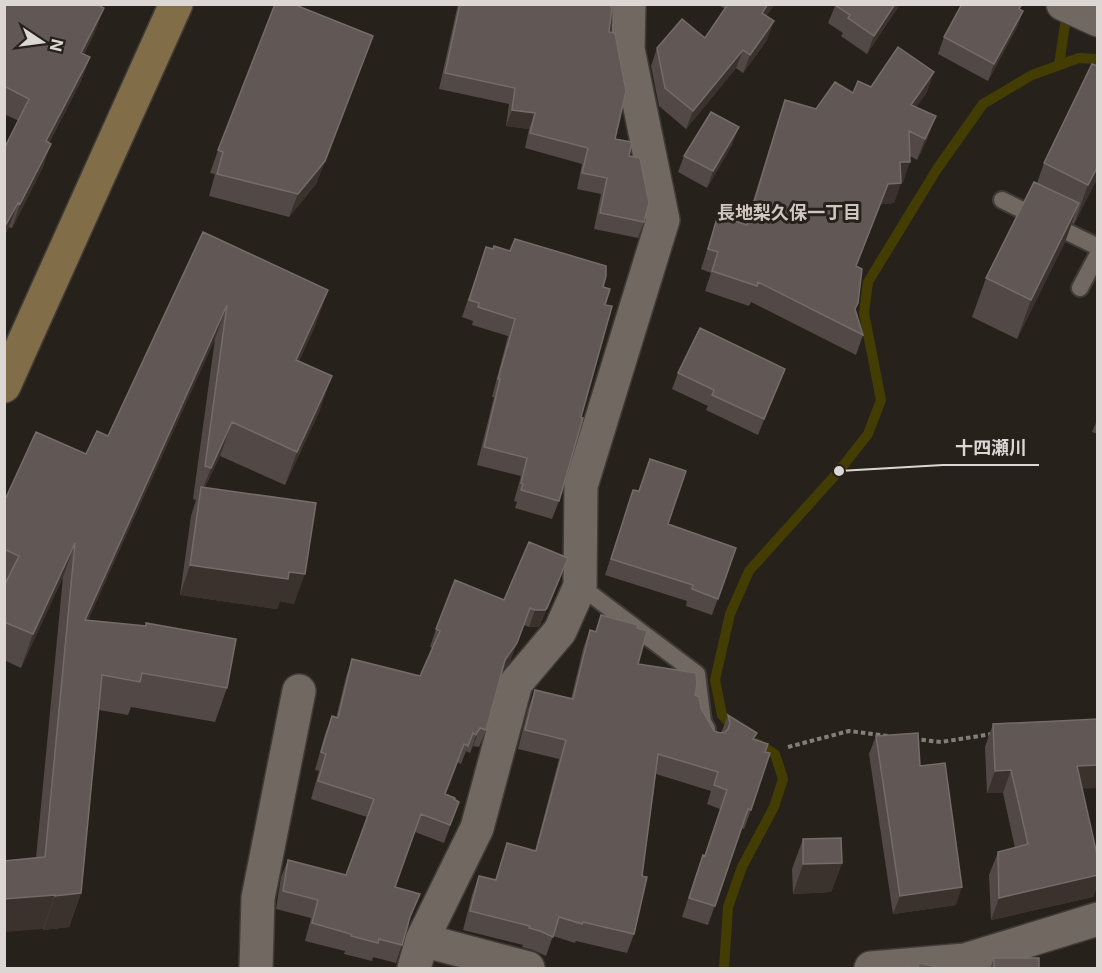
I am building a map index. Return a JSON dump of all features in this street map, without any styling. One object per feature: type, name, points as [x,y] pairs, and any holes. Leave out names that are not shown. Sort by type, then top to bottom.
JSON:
[{"type":"street","points":[[4,386],[176,4]]},
{"type":"street","points":[[528,969],[418,954],[477,828],[516,683],[560,631],[580,586],[581,486],[663,220],[628,49],[629,4]]},
{"type":"street","points":[[1064,4],[1098,20]]},
{"type":"street","points":[[256,969],[258,898],[299,691]]},
{"type":"street","points":[[871,969],[965,960],[1098,919]]},
{"type":"lane","points":[[1002,200],[1098,247]]},
{"type":"lane","points":[[1080,288],[1098,254]]},
{"type":"lane","points":[[580,586],[697,674],[703,723],[713,742]]},
{"type":"path","points":[[788,747],[849,731],[895,737]]},
{"type":"path","points":[[907,738],[941,742],[999,732]]},
{"type":"building","points":[[4,4],[96,4],[104,8],[81,53],[90,57],[46,141],[51,144],[20,204],[18,203],[4,228],[4,149],[29,99],[4,86]]},
{"type":"building","points":[[275,4],[293,4],[373,36],[325,161],[298,194],[217,174],[223,152],[218,150]]},
{"type":"building","points":[[460,4],[611,4],[609,32],[615,33],[626,91],[615,139],[632,142],[629,156],[640,158],[649,203],[644,222],[600,213],[607,178],[582,173],[588,148],[530,133],[535,113],[512,110],[515,88],[445,73]]},
{"type":"building","points":[[728,4],[768,4],[762,13],[774,21],[750,55],[743,50],[693,111],[665,88],[657,48],[682,19],[705,38]]},
{"type":"building","points":[[895,4],[874,36],[848,18],[850,15],[835,5]]},
{"type":"building","points":[[962,4],[1022,4],[1019,9],[1023,11],[994,64],[944,37]]},
{"type":"building","points":[[898,47],[934,72],[911,105],[936,116],[925,139],[909,131],[910,162],[900,162],[901,183],[888,184],[856,266],[862,269],[858,303],[855,309],[863,335],[758,282],[757,286],[712,271],[718,252],[708,249],[718,215],[747,225],[785,100],[816,109],[835,82],[853,93],[858,81],[871,87]]},
{"type":"building","points":[[1092,64],[1098,66],[1098,166],[1088,185],[1044,163]]},
{"type":"building","points":[[711,112],[739,127],[713,171],[684,156]]},
{"type":"building","points":[[1034,182],[1079,203],[1031,300],[986,278]]},
{"type":"building","points":[[203,232],[328,290],[296,360],[332,376],[297,452],[232,422],[211,468],[205,466],[227,305],[85,620],[146,626],[146,623],[236,639],[227,688],[142,673],[140,682],[102,675],[81,893],[4,899],[4,861],[45,857],[75,543],[33,634],[4,622],[4,586],[19,556],[4,549],[4,502],[36,432],[86,454],[97,431],[108,436]]},
{"type":"building","points":[[515,239],[606,266],[603,287],[610,289],[605,305],[612,306],[559,501],[521,490],[527,458],[484,447],[500,379],[498,379],[515,319],[478,307],[479,303],[469,300],[486,247],[493,249],[494,246],[510,251]]},
{"type":"building","points":[[700,328],[785,369],[764,419],[712,395],[714,390],[678,373]]},
{"type":"building","points":[[650,459],[686,471],[668,524],[736,548],[718,599],[692,589],[693,585],[611,559],[633,490],[639,491]]},
{"type":"building","points":[[201,487],[316,503],[305,574],[289,572],[288,579],[190,565]]},
{"type":"building","points":[[529,542],[568,558],[547,608],[535,610],[530,608],[517,643],[505,660],[486,730],[480,728],[476,735],[473,733],[468,746],[464,744],[445,794],[459,802],[450,825],[421,814],[395,887],[420,894],[402,945],[379,939],[378,943],[312,923],[318,900],[283,891],[288,860],[346,875],[374,799],[318,781],[326,754],[321,752],[332,716],[338,718],[352,659],[420,676],[440,631],[436,629],[455,580],[504,600]]},
{"type":"building","points":[[601,615],[638,625],[637,628],[647,631],[638,664],[696,673],[695,695],[699,697],[701,708],[714,731],[720,733],[728,729],[730,723],[728,715],[757,733],[753,739],[768,744],[765,752],[770,753],[715,906],[689,898],[727,790],[714,785],[718,772],[658,754],[642,876],[647,877],[634,934],[559,917],[553,937],[529,928],[530,926],[470,911],[479,876],[496,880],[507,843],[536,851],[566,740],[525,730],[535,690],[573,699],[590,630],[596,632]]},
{"type":"building","points":[[1098,719],[1098,765],[1077,766],[1098,859],[1098,875],[999,898],[998,852],[1028,844],[1011,770],[995,771],[993,724]]},
{"type":"building","points":[[918,733],[920,766],[945,763],[962,887],[900,896],[876,736]]},
{"type":"building","points":[[841,838],[842,863],[803,864],[803,839]]},
{"type":"building","points":[[994,958],[1039,958],[1039,969],[994,969]]},
{"type":"building","points":[[919,963],[946,969],[918,969]]},
{"type":"waterway","points":[[1059,65],[1067,11]]},
{"type":"waterway","points":[[736,729],[722,715],[715,680],[730,614],[749,571],[839,471],[868,434],[881,400],[864,313],[868,282],[937,169],[983,104],[1032,75],[1079,58],[1098,59]]},
{"type":"waterway","points":[[724,968],[728,907],[742,867],[774,807],[783,779],[775,754],[756,743]]},
{"type":"place","name":"十四瀬川","points":[[839,471]]},
{"type":"district","name":"長地梨久保一丁目","points":[[789,212]]}]
